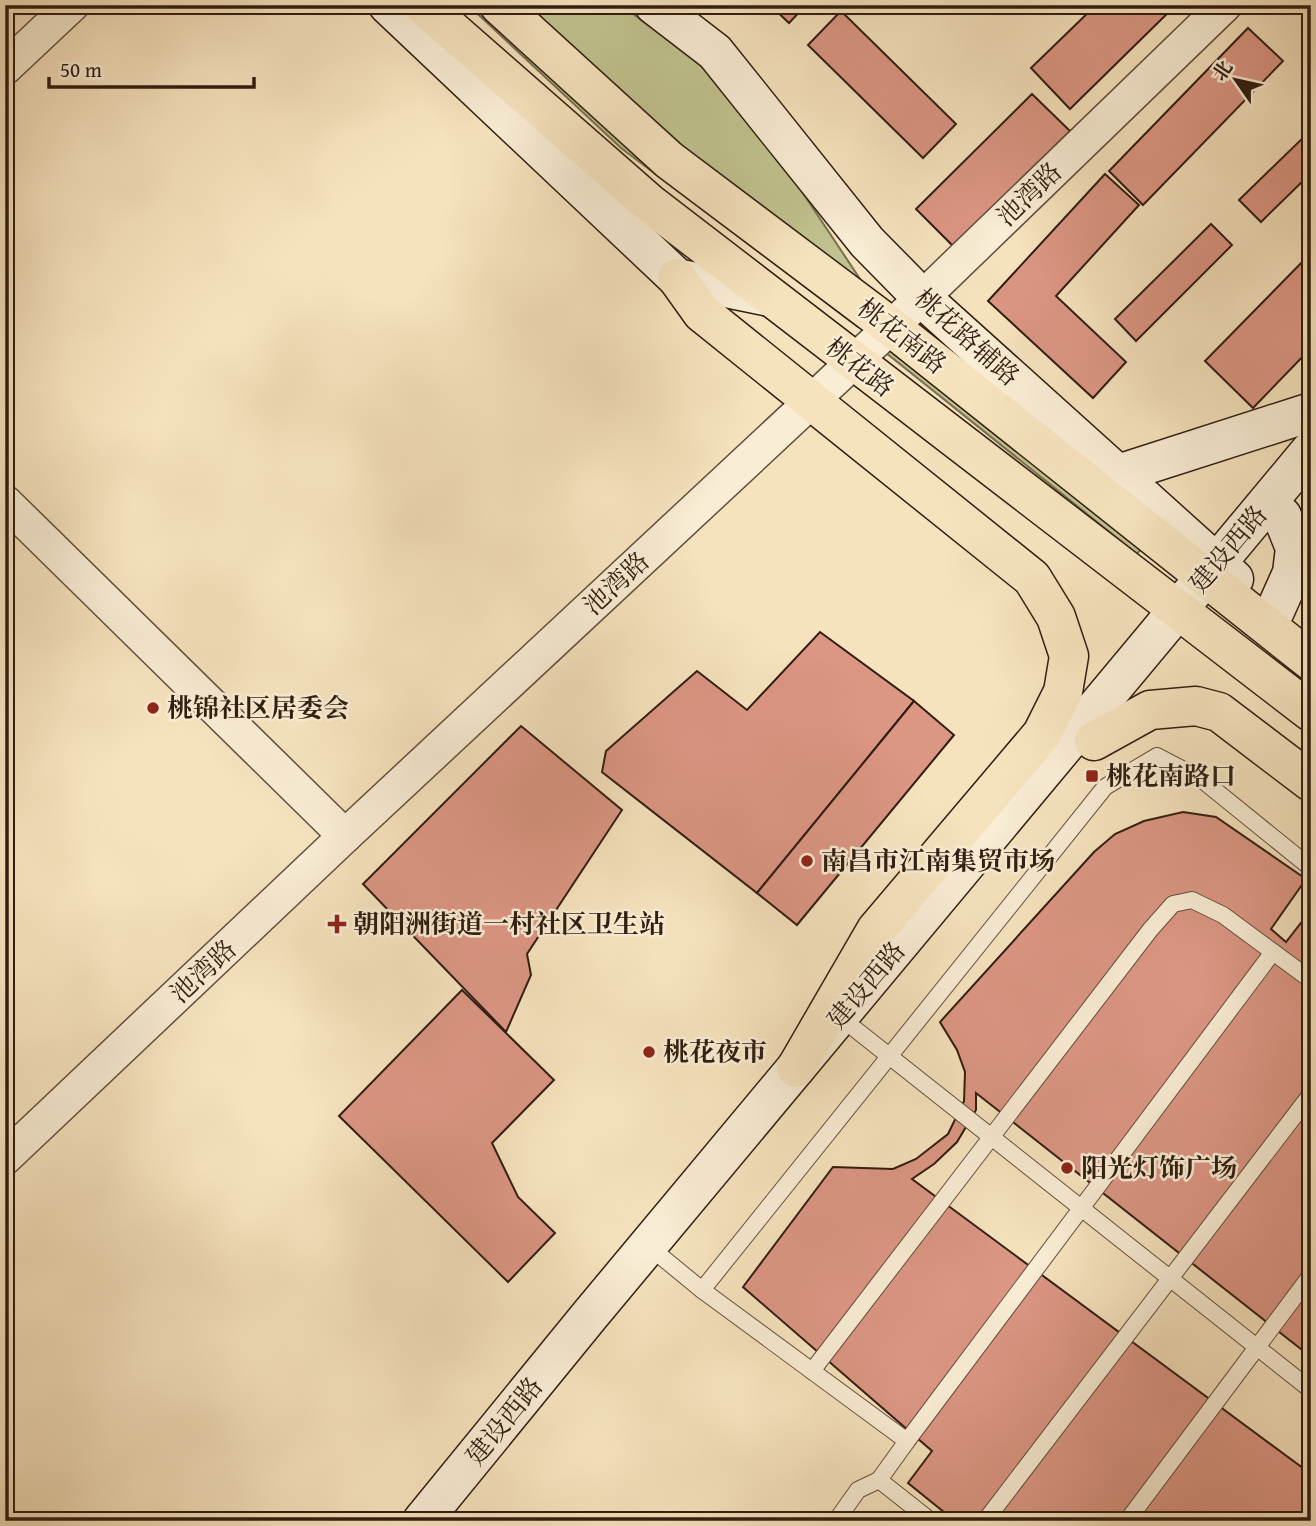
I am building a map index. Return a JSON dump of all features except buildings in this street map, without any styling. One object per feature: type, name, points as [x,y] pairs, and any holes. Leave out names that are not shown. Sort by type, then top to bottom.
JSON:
[{"type":"main road","points":[[388,5],[677,278],[702,313],[1032,578],[1056,617],[1069,656],[1063,692],[1042,734],[876,930],[796,1068]]},
{"type":"main road","name":"桃花路","points":[[423,5],[649,203],[1311,712]]},
{"type":"main road","name":"桃花南路","points":[[499,5],[669,160],[1218,576],[1311,661]]},
{"type":"main road","name":"桃花路辅路","points":[[654,5],[715,52],[867,242],[922,298],[1118,474],[1218,576],[1275,611],[1311,638]]},
{"type":"main road","points":[[677,278],[770,297]]},
{"type":"main road","points":[[1118,474],[1311,412]]},
{"type":"main road","name":"建设西路","points":[[422,1521],[796,1068],[1185,617],[1311,450]]},
{"type":"main road","name":"建设西路","points":[[1218,576],[1282,516],[1311,481]]},
{"type":"main road","points":[[1275,611],[1292,573],[1295,548],[1282,516]]},
{"type":"main road","name":"建设西路","points":[[447,1521],[1094,741],[1185,617]]},
{"type":"main road","points":[[1094,741],[1150,710],[1196,706],[1219,712],[1311,782]]},
{"type":"street","points":[[5,68],[72,5]]},
{"type":"street","name":"池湾路","points":[[5,1158],[345,836],[922,298],[1225,5]]},
{"type":"street","points":[[5,502],[345,836]]},
{"type":"lane","points":[[702,1290],[1105,787],[1157,756],[1201,779],[1311,869]]},
{"type":"lane","points":[[812,1371],[1150,930],[1173,904],[1192,900],[1223,915],[1311,980]]},
{"type":"lane","points":[[836,1521],[858,1490],[879,1480],[1273,953]]},
{"type":"lane","points":[[855,1029],[1311,1390]]},
{"type":"lane","points":[[985,1521],[1311,1094]]},
{"type":"lane","points":[[663,1258],[702,1290],[907,1441]]},
{"type":"lane","points":[[1127,1521],[1311,1275]]},
{"type":"lane","points":[[879,1480],[930,1521]]},
{"type":"green space","points":[[468,5],[621,5],[707,69],[773,148],[880,309],[858,327],[621,148]]},
{"type":"green space","points":[[907,327],[1152,535],[1137,554],[885,352]]},
{"type":"place","name":"桃锦社区居委会","points":[[153,708]]},
{"type":"place","name":"桃花南路口","points":[[1092,776]]},
{"type":"place","name":"南昌市江南集贸市场","points":[[807,861]]},
{"type":"place","name":"朝阳洲街道一村社区卫生站","points":[[337,924]]},
{"type":"place","name":"桃花夜市","points":[[649,1052]]},
{"type":"place","name":"阳光灯饰广场","points":[[1067,1168]]}]
